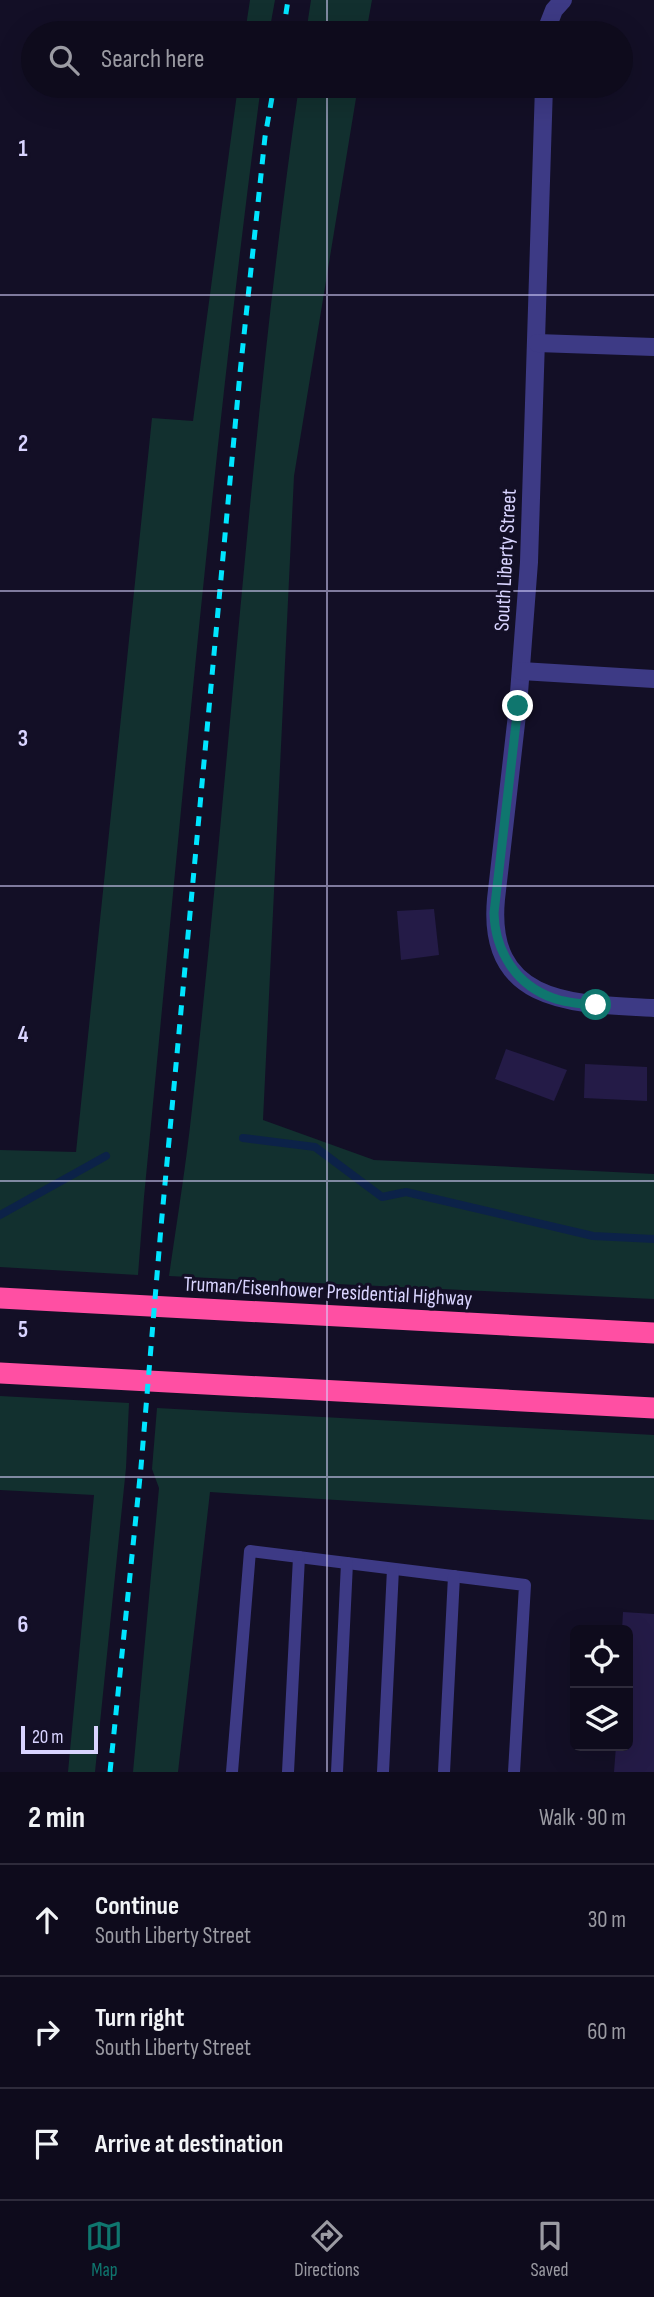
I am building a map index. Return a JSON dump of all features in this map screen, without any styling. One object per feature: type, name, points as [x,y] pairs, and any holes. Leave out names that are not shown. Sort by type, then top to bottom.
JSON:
[{"type":"highway","name":"Truman/Eisenhower Presidential Highway","points":[[0,1298],[654,1333]]},
{"type":"highway","points":[[0,1374],[654,1408]]},
{"type":"street","points":[[548,21],[562,1]]},
{"type":"street","name":"South Liberty Street","points":[[544,98],[528,562],[521,671],[495,929],[499,948],[520,979],[540,993],[564,1002],[654,1008]]},
{"type":"street","points":[[537,343],[654,347]]},
{"type":"street","points":[[521,671],[654,679]]},
{"type":"lane","points":[[232,1772],[250,1551],[525,1585],[514,1772]]},
{"type":"lane","points":[[288,1772],[299,1558]]},
{"type":"lane","points":[[337,1772],[347,1563]]},
{"type":"lane","points":[[383,1772],[393,1569]]},
{"type":"lane","points":[[444,1772],[454,1576]]},
{"type":"green space","points":[[250,0],[275,0],[271,21],[247,21]]},
{"type":"green space","points":[[311,0],[372,0],[368,21],[308,21]]},
{"type":"green space","points":[[236,98],[259,98],[212,502],[138,1275],[0,1267],[0,1150],[76,1152],[152,418],[193,421]]},
{"type":"green space","points":[[297,98],[356,98],[294,476],[263,1120],[374,1160],[654,1174],[654,1299],[169,1276],[192,1109],[254,469]]},
{"type":"green space","points":[[0,1396],[129,1403],[126,1468],[95,1772],[68,1772],[94,1495],[0,1490]]},
{"type":"green space","points":[[157,1408],[654,1435],[654,1520],[210,1492],[178,1772],[133,1772],[159,1488],[152,1469]]},
{"type":"building","points":[[434,909],[439,955],[401,960],[397,911]]},
{"type":"building","points":[[506,1049],[567,1070],[554,1101],[495,1079]]},
{"type":"building","points":[[585,1064],[647,1067],[647,1101],[584,1098]]},
{"type":"building","points":[[623,1612],[654,1614],[654,1772],[614,1772],[616,1751],[633,1751],[633,1625],[622,1625]]},
{"type":"waterway","points":[[243,1138],[315,1147],[382,1197],[406,1192],[593,1236],[654,1239]]},
{"type":"waterway","points":[[0,1215],[106,1156]]},
{"type":"railway","points":[[285,21],[288,0]]},
{"type":"railway","points":[[110,1772],[141,1467],[240,373],[265,137],[272,98]]},
{"type":"route","points":[[518,706],[494,913],[499,948],[520,979],[540,993],[564,1002],[596,1005]]}]
